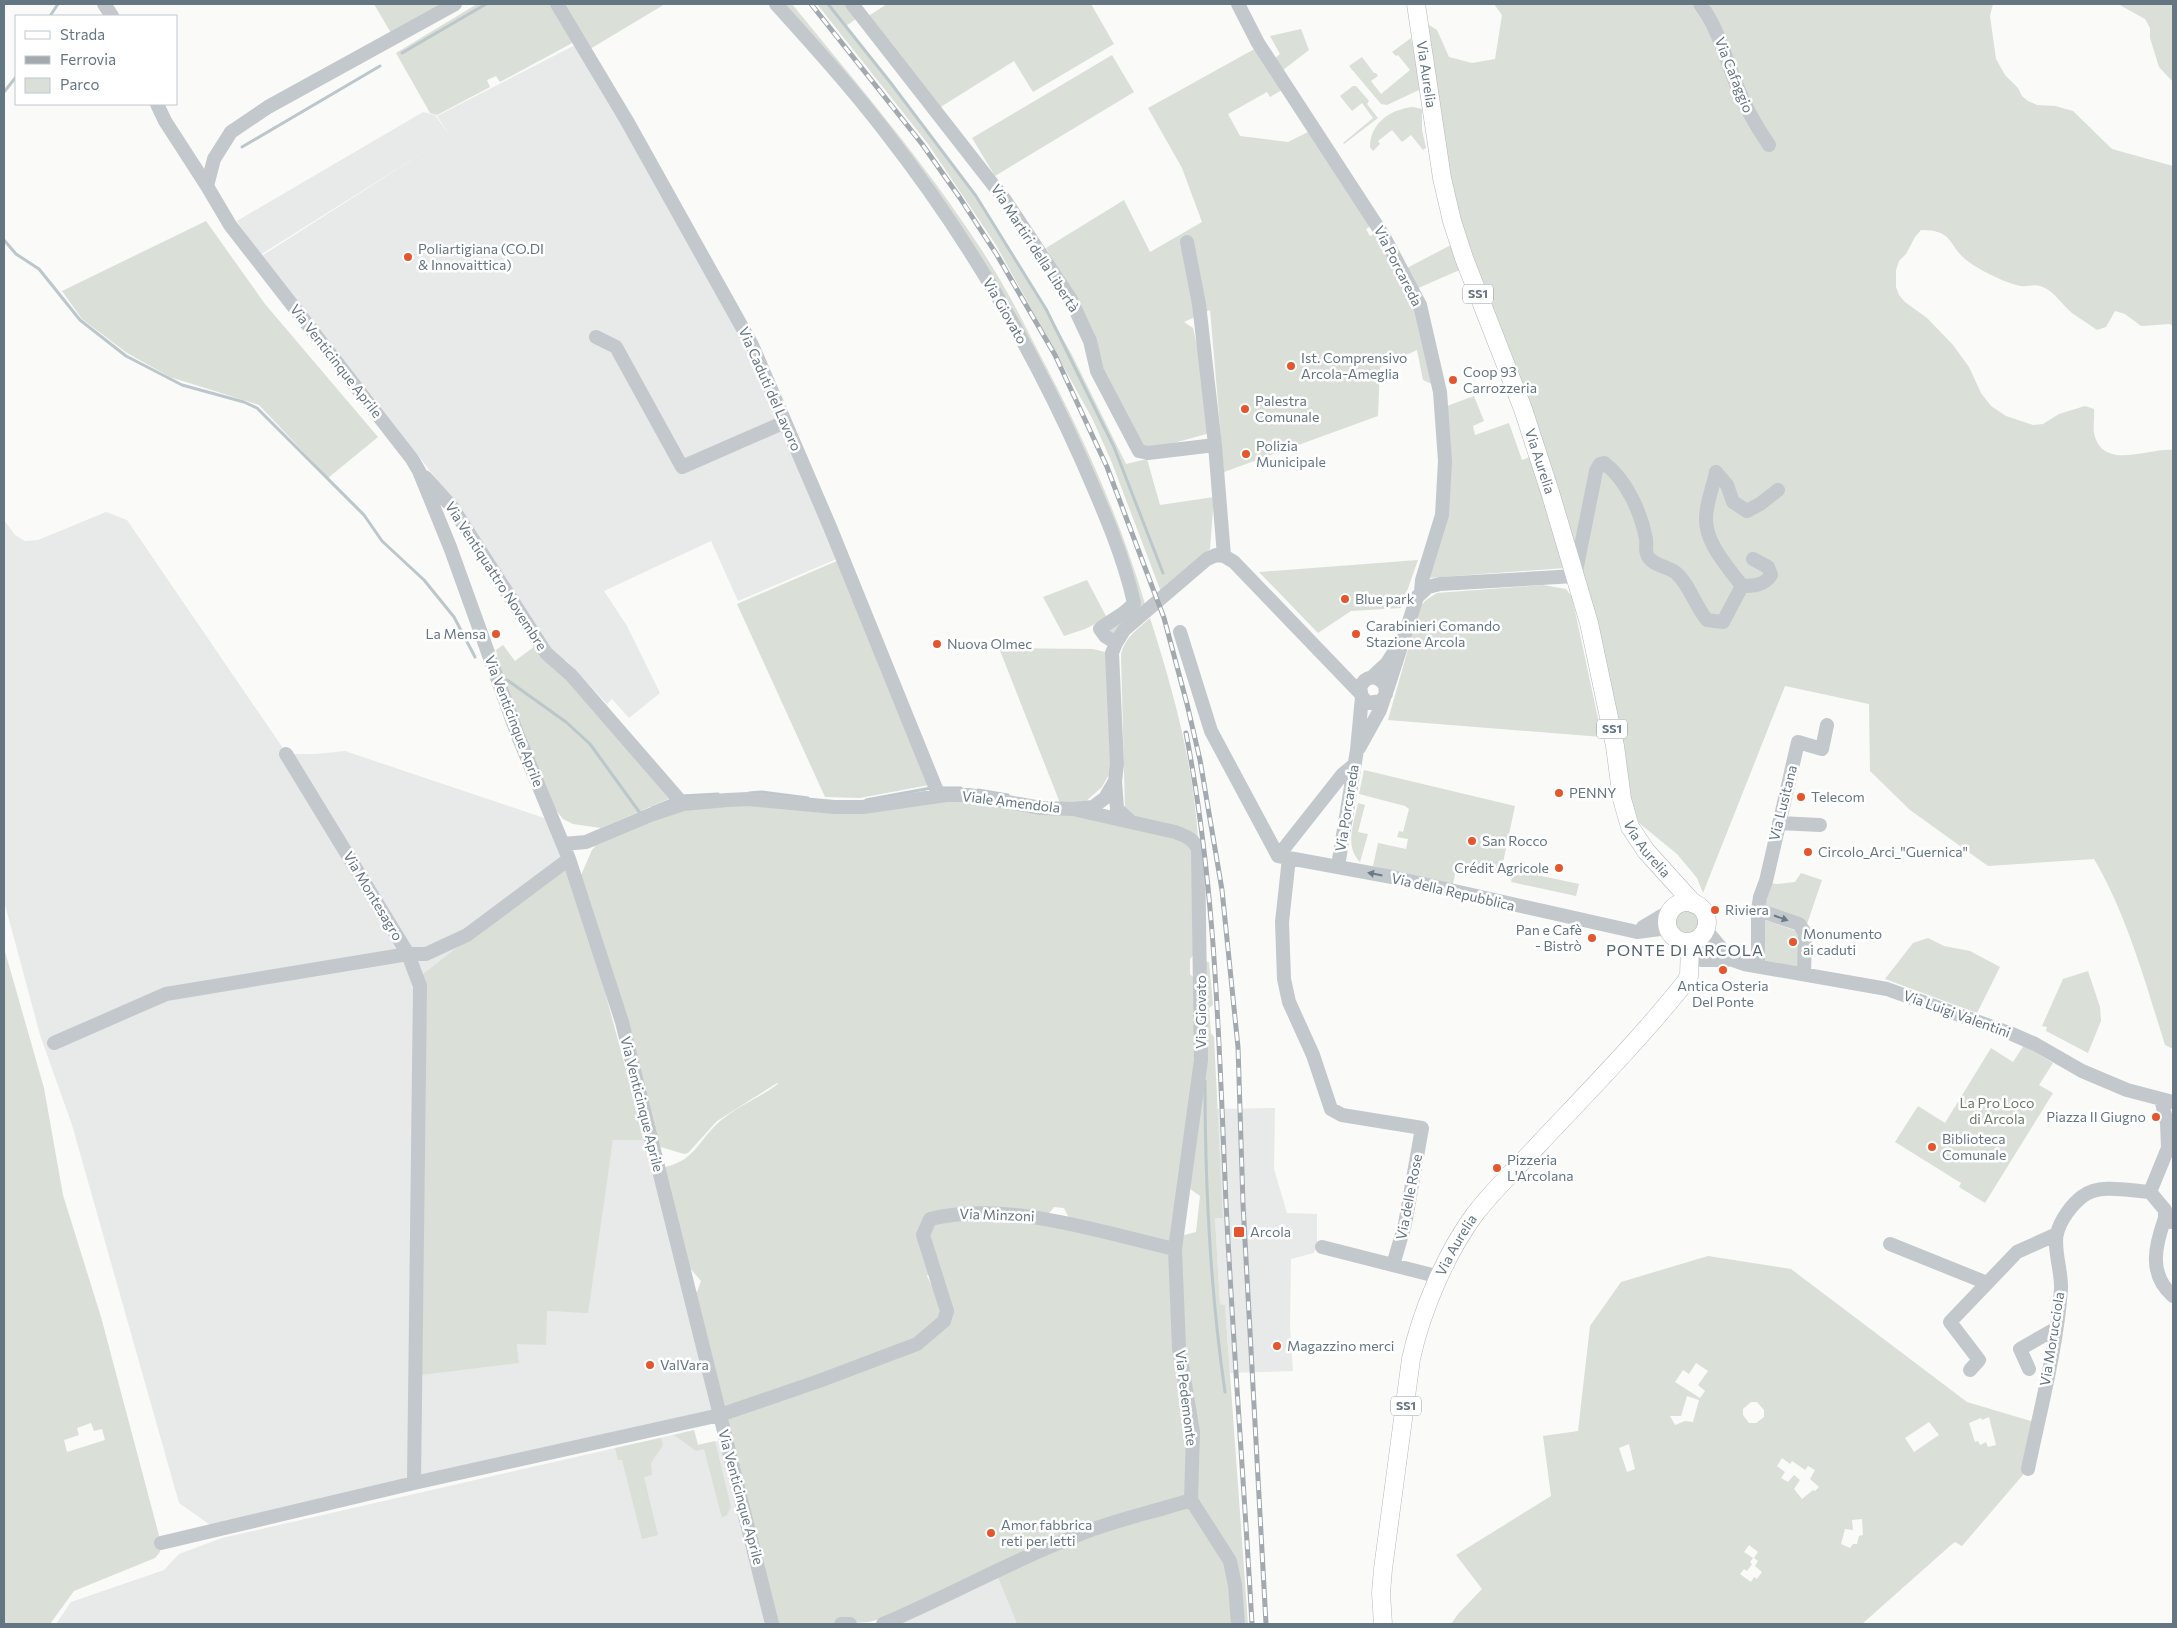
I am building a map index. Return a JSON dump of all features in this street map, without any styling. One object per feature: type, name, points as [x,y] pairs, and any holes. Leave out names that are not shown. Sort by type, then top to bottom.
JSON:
[{"type":"main road","name":"Via Aurelia","points":[[1416,4],[1442,178],[1452,221],[1464,258],[1523,409],[1575,576],[1600,670],[1615,746],[1622,799],[1630,827],[1646,851],[1694,904]]},
{"type":"main road","name":"SS1","points":[[1665,873],[1671,915]]},
{"type":"main road","points":[[1694,904],[1684,902],[1671,915],[1676,939],[1698,938]]},
{"type":"main road","name":"SS1","points":[[1689,976],[1706,914],[1694,904]]},
{"type":"main road","name":"SS1","points":[[1689,976],[1702,957],[1698,938]]},
{"type":"main road","name":"Via Aurelia","points":[[1383,1624],[1381,1593],[1383,1569],[1411,1359],[1418,1331],[1440,1277],[1459,1239],[1475,1214],[1622,1055],[1675,996],[1689,976]]},
{"type":"street","points":[[104,4],[111,15]]},
{"type":"street","points":[[207,186],[214,159],[231,132],[268,107],[455,4]]},
{"type":"street","name":"Via Caduti del Lavoro","points":[[557,4],[627,121],[752,345],[937,790]]},
{"type":"street","name":"Via Giovato","points":[[776,4],[854,91],[915,170],[993,290],[1037,366],[1059,409],[1101,505],[1129,579],[1134,603],[1127,612],[1110,620],[1100,629],[1105,636],[1116,643]]},
{"type":"street","name":"Via Martiri della Libertà","points":[[852,4],[1006,200],[1070,298],[1090,341],[1097,371],[1139,451],[1148,453],[1215,445]]},
{"type":"street","name":"Via Porcareda","points":[[1238,4],[1258,43],[1383,235],[1420,305],[1440,392],[1445,460],[1442,515],[1422,580],[1421,592],[1404,635]]},
{"type":"street","name":"Via Cafaggio","points":[[1700,4],[1708,14],[1725,50],[1736,85],[1754,123],[1769,145]]},
{"type":"street","points":[[157,105],[165,121],[207,186]]},
{"type":"street","name":"Via Venticinque Aprile","points":[[207,186],[230,225],[420,471],[450,547],[518,736],[569,859],[622,1022],[772,1624]]},
{"type":"street","points":[[1186,242],[1200,304],[1215,445],[1224,556]]},
{"type":"street","points":[[596,337],[616,347],[682,467],[785,422]]},
{"type":"street","points":[[1421,592],[1428,587],[1440,584],[1575,576],[1596,471],[1600,464],[1604,463],[1620,477],[1631,497],[1646,540],[1647,554],[1651,560],[1677,573],[1706,620],[1723,622],[1742,586]]},
{"type":"street","name":"Via Ventiquattro Novembre","points":[[420,471],[452,507],[546,653],[571,675],[678,798]]},
{"type":"street","points":[[1742,586],[1718,552],[1707,532],[1706,516],[1716,472],[1727,485],[1733,502],[1747,511],[1778,490]]},
{"type":"street","points":[[1130,821],[1117,809],[1112,653],[1124,630],[1206,559],[1224,556],[1234,562],[1337,667],[1344,678],[1361,695],[1373,704],[1385,694]]},
{"type":"street","points":[[1742,586],[1753,586],[1767,582],[1771,575],[1768,567],[1753,559]]},
{"type":"street","points":[[1180,632],[1211,731],[1283,857],[1342,775],[1354,765]]},
{"type":"street","points":[[1357,750],[1360,688],[1387,663],[1404,635]]},
{"type":"street","points":[[1357,750],[1380,710],[1404,635]]},
{"type":"street","points":[[1337,667],[1369,678],[1382,680],[1385,694]]},
{"type":"street","name":"Via Lusitana","points":[[1758,966],[1758,910],[1760,897],[1766,881],[1798,742],[1822,749],[1827,725]]},
{"type":"street","name":"Via Porcareda","points":[[1338,866],[1357,750]]},
{"type":"street","name":"Via Montesagro","points":[[286,754],[408,954],[426,954],[467,935],[569,859]]},
{"type":"street","name":"Viale Amendola","points":[[563,844],[586,842],[650,815],[678,798],[748,799],[834,808],[863,807],[937,790],[1041,808],[1073,809],[1093,807],[1105,798],[1115,782]]},
{"type":"street","name":"Via Giovato","points":[[1073,809],[1175,832],[1195,843],[1199,861],[1201,1060],[1175,1249]]},
{"type":"street","points":[[1779,823],[1796,821],[1820,825]]},
{"type":"street","name":"Via della Repubblica","points":[[1283,857],[1338,866],[1628,930],[1643,927],[1671,915]]},
{"type":"street","name":"Via delle Rose","points":[[1283,857],[1282,922],[1284,979],[1289,1002],[1308,1042],[1329,1105],[1335,1113],[1422,1128],[1405,1224],[1392,1265]]},
{"type":"street","points":[[1758,910],[1799,924],[1803,928],[1805,933],[1804,974]]},
{"type":"street","name":"Via Luigi Valentini","points":[[1698,938],[1718,955],[1730,960],[1887,989],[2012,1034],[2098,1078],[2127,1090],[2167,1100]]},
{"type":"street","points":[[54,1043],[166,994],[408,954],[420,986],[414,1483]]},
{"type":"street","name":"Via Luigi Valentini","points":[[1701,960],[1730,960]]},
{"type":"street","points":[[2150,1192],[2168,1148],[2167,1100]]},
{"type":"street","points":[[1970,1370],[1979,1360],[1950,1322],[2017,1252],[2057,1234],[2064,1219],[2075,1204],[2084,1195],[2096,1189],[2150,1192],[2165,1210],[2169,1221],[2157,1241],[2154,1257],[2159,1279],[2173,1296]]},
{"type":"street","name":"Via Minzoni","points":[[720,1415],[819,1381],[917,1344],[944,1321],[947,1310],[923,1235],[930,1219],[953,1213],[1038,1216],[1175,1249]]},
{"type":"street","name":"Via Morucciola","points":[[2028,1469],[2061,1288],[2057,1234]]},
{"type":"street","points":[[1890,1244],[1986,1283]]},
{"type":"street","points":[[1322,1247],[1440,1277]]},
{"type":"street","name":"Via Pedemonte","points":[[1175,1249],[1179,1348],[1193,1432],[1191,1500]]},
{"type":"street","points":[[2029,1369],[2020,1349],[2055,1329]]},
{"type":"street","points":[[161,1543],[414,1483],[720,1415]]},
{"type":"street","points":[[884,1624],[1013,1562],[1080,1534],[1191,1500],[1230,1561],[1235,1584],[1238,1624]]},
{"type":"street","points":[[841,1624],[850,1624]]},
{"type":"shaded area","points":[[577,44],[719,290],[839,558],[738,601],[711,541],[604,591],[627,626],[660,693],[629,718],[612,699],[607,704],[566,660],[562,662],[547,652],[454,502],[373,397],[260,257],[429,149],[260,255],[237,221],[423,112],[435,115],[450,136],[437,116]]},
{"type":"shaded area","points":[[106,512],[127,520],[287,754],[345,751],[553,821],[569,859],[414,981],[519,1363],[517,1344],[547,1311],[575,1312],[609,1166],[613,1140],[645,1140],[716,1411],[213,1527],[179,1503],[72,1125],[40,1035],[4,901],[4,520],[15,535],[25,541],[38,540]]},
{"type":"shaded area","name":"Arcola","points":[[1275,1108],[1274,1169],[1287,1213],[1317,1214],[1317,1242],[1314,1253],[1291,1259],[1290,1326],[1293,1371],[1230,1373],[1225,1305],[1220,1304],[1215,1218],[1223,1218],[1217,1109]]},
{"type":"shaded area","points":[[694,1430],[698,1445],[723,1440],[766,1624],[56,1624],[71,1602],[164,1570],[179,1554],[222,1538]]},
{"type":"shaded area","points":[[997,1575],[1017,1624],[892,1624]]},
{"type":"green space","points":[[374,4],[445,4],[391,33]]},
{"type":"green space","points":[[477,4],[553,4],[576,41],[500,82],[496,76],[487,80],[490,87],[437,115],[430,113],[396,53]]},
{"type":"green space","points":[[561,4],[665,4],[590,49]]},
{"type":"green space","points":[[780,4],[792,4],[912,152],[958,214],[995,271],[1017,311],[1069,412],[1098,474],[1135,571],[1145,604],[1114,635],[1106,632],[1129,613],[1132,579],[996,289]]},
{"type":"green space","points":[[817,4],[849,4],[860,16],[846,26],[976,196],[1046,309],[1072,355],[1126,464],[1147,459],[1160,505],[1214,497],[1210,549],[1161,592],[1112,463],[1093,420],[996,245],[928,144]]},
{"type":"green space","points":[[887,4],[1091,4],[1114,44],[1033,92],[1014,61],[939,108],[867,17]]},
{"type":"green space","points":[[1494,4],[1993,4],[1990,16],[1996,59],[2005,75],[2018,88],[2022,96],[2037,105],[2055,106],[2073,111],[2112,149],[2173,166],[2173,326],[2170,324],[2141,326],[2125,314],[2115,311],[2106,327],[2097,330],[2072,313],[2047,289],[2037,285],[2015,285],[1986,273],[1962,256],[1946,236],[1932,231],[1921,230],[1906,254],[1899,261],[1896,270],[1896,287],[1899,295],[1905,302],[1927,318],[1953,345],[1969,367],[1981,393],[1991,406],[2006,416],[2033,425],[2043,424],[2059,414],[2085,406],[2094,409],[2095,437],[2101,447],[2108,453],[2129,455],[2173,450],[2173,1049],[2165,1045],[2126,926],[2094,859],[1988,866],[1910,810],[1870,771],[1869,704],[1785,686],[1703,893],[1697,878],[1677,854],[1639,823],[1624,784],[1624,767],[1453,195],[1426,23],[1437,30],[1449,57],[1472,63],[1495,59],[1502,15]]},
{"type":"green space","points":[[2118,4],[2173,4],[2173,82],[2159,67],[2150,38],[2150,28],[2145,19]]},
{"type":"green space","points":[[1301,29],[1309,50],[1283,70],[1274,59],[1280,54],[1270,36]]},
{"type":"green space","points":[[1411,38],[1421,89],[1387,105],[1381,104],[1349,66],[1362,57],[1378,76],[1371,81],[1381,94],[1410,70],[1398,55],[1396,56],[1392,52]]},
{"type":"green space","points":[[1258,47],[1282,90],[1270,97],[1267,92],[1228,114],[1240,136],[1288,142],[1312,130],[1373,225],[1366,229],[1370,236],[1378,232],[1418,307],[1436,386],[1423,380],[1417,350],[1380,367],[1378,416],[1224,472],[1210,310],[1184,322],[1193,328],[1200,359],[1210,433],[1145,451],[1117,405],[1081,309],[1046,248],[1124,200],[1150,252],[1202,222],[1182,168],[1148,108]]},
{"type":"green space","points":[[1112,55],[1134,92],[995,176],[972,138]]},
{"type":"green space","points":[[1353,86],[1356,86],[1369,101],[1367,104],[1378,118],[1344,144],[1373,118],[1362,103],[1352,111],[1340,96]]},
{"type":"green space","points":[[1413,107],[1422,109],[1422,130],[1426,148],[1423,150],[1411,135],[1402,142],[1392,130],[1378,141],[1380,144],[1373,151],[1370,147],[1371,138],[1378,124],[1390,114]]},
{"type":"green space","points":[[206,221],[265,304],[378,437],[328,478],[259,405],[170,377],[127,353],[82,319],[62,291]]},
{"type":"green space","points":[[1451,245],[1462,269],[1416,289],[1405,269]]},
{"type":"green space","points":[[1474,396],[1484,421],[1473,426],[1475,435],[1509,423],[1522,460],[1532,456],[1565,568],[1429,578],[1447,406]]},
{"type":"green space","points":[[839,560],[929,785],[860,798],[825,797],[737,604]]},
{"type":"green space","name":"Blue park","points":[[1418,560],[1401,608],[1351,611],[1318,633],[1259,572]]},
{"type":"green space","points":[[1087,580],[1107,618],[1085,629],[1064,636],[1043,597]]},
{"type":"green space","points":[[1543,585],[1566,589],[1572,597],[1602,737],[1388,720],[1420,607],[1426,600],[1437,593]]},
{"type":"green space","points":[[1150,618],[1181,726],[1192,782],[1198,838],[1137,820],[1125,810],[1121,654],[1129,638]]},
{"type":"green space","points":[[503,645],[515,661],[535,646],[570,678],[673,797],[601,828],[573,824],[563,819],[555,809],[504,689],[496,650]]},
{"type":"green space","points":[[999,648],[1093,649],[1109,653],[1111,771],[1102,787],[1085,802],[1060,803]]},
{"type":"green space","name":"San Rocco","points":[[1364,770],[1515,806],[1501,872],[1455,874],[1453,884],[1373,866],[1378,843],[1406,849],[1408,839],[1397,837],[1399,831],[1403,832],[1409,809],[1405,806],[1359,794]]},
{"type":"green space","points":[[946,796],[1073,811],[1194,844],[1199,949],[1190,959],[1190,974],[1199,983],[1200,1029],[1173,1247],[1072,1224],[1064,1208],[1054,1207],[1047,1216],[929,1217],[931,1268],[927,1276],[931,1284],[938,1287],[945,1310],[930,1332],[721,1413],[690,1293],[697,1292],[701,1281],[682,1259],[660,1168],[681,1161],[694,1151],[719,1122],[778,1084],[777,1083],[717,1121],[688,1153],[684,1154],[654,1145],[578,882],[592,850],[603,837],[650,817],[728,802],[834,809]]},
{"type":"green space","points":[[1358,803],[1365,805],[1358,832],[1368,834],[1360,862],[1355,856],[1351,842]]},
{"type":"green space","points":[[569,859],[645,1140],[613,1140],[588,1313],[547,1311],[546,1345],[517,1344],[519,1363],[421,1375],[414,981]]},
{"type":"green space","points":[[1514,870],[1579,884],[1576,896],[1511,882]]},
{"type":"green space","points":[[1801,873],[1822,880],[1807,924],[1761,909],[1767,883],[1795,882]]},
{"type":"green space","points":[[1684,902],[1695,905],[1703,910],[1707,918],[1707,924],[1706,930],[1683,942],[1671,934],[1668,922],[1672,910]]},
{"type":"green space","points":[[1760,918],[1802,933],[1802,967],[1760,960]]},
{"type":"green space","points":[[1928,938],[1944,946],[1970,951],[2000,967],[1977,1013],[1885,979],[1913,943]]},
{"type":"green space","points":[[4,948],[44,1088],[63,1195],[101,1317],[161,1543],[160,1552],[155,1558],[74,1591],[50,1624],[4,1624]],"holes":[[[91,1423],[94,1431],[102,1429],[105,1440],[67,1452],[64,1440],[79,1435],[77,1428]]]},
{"type":"green space","points":[[1203,961],[1209,962],[1213,1005],[1209,1008],[1211,1033],[1214,1037],[1223,1218],[1215,1218],[1220,1304],[1225,1305],[1248,1624],[1241,1624],[1237,1571],[1194,1499],[1182,1347],[1178,1255],[1184,1235],[1196,1232],[1200,1196],[1186,1186]]},
{"type":"green space","points":[[2088,971],[2100,1007],[2101,1021],[2088,1053],[2046,1031],[2047,1027],[2042,1026],[2063,979]]},
{"type":"green space","name":"La Pro Loco di Arcola","points":[[2024,1045],[2053,1063],[2039,1085],[2053,1093],[1985,1203],[1959,1187],[1961,1183],[1895,1142],[1918,1106],[1945,1123],[1991,1048],[2013,1062]]},
{"type":"green space","points":[[1038,1218],[1173,1250],[1186,1402],[1190,1499],[1079,1532],[880,1619],[869,1622],[834,1624],[775,1624],[722,1416],[918,1345],[945,1322],[924,1235],[931,1220]]},
{"type":"green space","points":[[1708,1256],[1791,1269],[1967,1402],[2037,1423],[2028,1469],[1962,1546],[1955,1542],[1951,1545],[1862,1624],[1451,1624],[1482,1589],[1456,1555],[1551,1496],[1543,1436],[1578,1431],[1590,1326],[1621,1282]],"holes":[[[1696,1363],[1708,1371],[1698,1385],[1705,1391],[1700,1398],[1675,1382],[1683,1370],[1689,1374]],[[1687,1396],[1699,1400],[1693,1422],[1685,1421],[1675,1425],[1670,1416],[1681,1416]],[[1751,1402],[1757,1402],[1764,1410],[1764,1417],[1756,1423],[1749,1423],[1743,1415],[1743,1409]],[[1989,1417],[1996,1445],[1988,1447],[1986,1442],[1980,1445],[1978,1441],[1975,1442],[1969,1423],[1981,1418],[1982,1420]],[[1929,1422],[1939,1435],[1914,1452],[1905,1438]],[[1629,1444],[1635,1469],[1627,1472],[1619,1448]],[[1782,1458],[1790,1464],[1792,1461],[1805,1470],[1808,1466],[1815,1470],[1810,1479],[1819,1487],[1802,1499],[1794,1489],[1800,1480],[1794,1475],[1788,1482],[1781,1478],[1785,1472],[1777,1466]],[[1862,1519],[1863,1535],[1859,1536],[1857,1544],[1853,1544],[1850,1548],[1841,1544],[1845,1529],[1853,1530],[1852,1520]],[[1749,1545],[1758,1552],[1754,1558],[1758,1561],[1755,1566],[1762,1572],[1757,1579],[1754,1577],[1751,1582],[1740,1574],[1744,1569],[1747,1571],[1752,1564],[1750,1562],[1753,1558],[1744,1552]]]},
{"type":"green space","points":[[694,1430],[698,1445],[715,1441],[731,1507],[727,1515],[722,1518],[704,1449],[696,1451],[674,1435]]},
{"type":"green space","points":[[661,1438],[663,1445],[651,1463],[652,1475],[644,1477],[658,1535],[642,1539],[622,1460],[618,1460],[615,1448]]},
{"type":"green space","points":[[1183,1505],[1198,1516],[1226,1561],[1234,1624],[1017,1624],[997,1575],[1081,1536]]},
{"type":"waterway","points":[[51,15],[58,4]]},
{"type":"waterway","points":[[402,53],[486,4]]},
{"type":"waterway","points":[[828,4],[976,196],[1046,309],[1114,447],[1163,573]]},
{"type":"waterway","points":[[242,147],[380,66]]},
{"type":"waterway","points":[[4,92],[15,78]]},
{"type":"waterway","points":[[4,240],[16,254],[39,269],[80,320],[126,356],[182,385],[244,402],[257,408],[364,515],[382,541],[424,580],[454,617],[475,657]]},
{"type":"waterway","points":[[507,680],[566,722],[590,744],[640,813],[642,812]]},
{"type":"waterway","points":[[866,800],[931,788]]},
{"type":"waterway","points":[[940,788],[961,788]]},
{"type":"waterway","points":[[978,790],[1008,795]]},
{"type":"waterway","points":[[749,793],[761,792],[808,798]]},
{"type":"waterway","points":[[682,796],[718,794]]},
{"type":"waterway","points":[[652,808],[674,799]]},
{"type":"waterway","points":[[1205,1081],[1209,1237],[1225,1392]]},
{"type":"railway","points":[[811,4],[922,144],[960,198],[997,255],[1055,355],[1107,467],[1164,618],[1200,760],[1222,890],[1238,1047],[1243,1204],[1266,1624]]},
{"type":"railway","points":[[1186,733],[1204,850],[1215,967],[1229,1256],[1252,1624]]},
{"type":"place","name":"Poliartigiana (CO.DI & Innovaittica)","points":[[408,257]]},
{"type":"place","name":"Ist. Comprensivo Arcola-Ameglia","points":[[1291,366]]},
{"type":"place","name":"Coop 93 Carrozzeria","points":[[1453,380]]},
{"type":"place","name":"Palestra Comunale","points":[[1245,409]]},
{"type":"place","name":"Polizia Municipale","points":[[1246,454]]},
{"type":"place","name":"Blue park","points":[[1345,599]]},
{"type":"place","name":"La Mensa","points":[[496,634]]},
{"type":"place","name":"Carabinieri Comando Stazione Arcola","points":[[1356,634]]},
{"type":"place","name":"Nuova Olmec","points":[[937,644]]},
{"type":"place","name":"PENNY","points":[[1559,793]]},
{"type":"place","name":"Telecom","points":[[1801,797]]},
{"type":"place","name":"San Rocco","points":[[1472,841]]},
{"type":"place","name":"Circolo_Arci_\"Guernica\"","points":[[1808,852]]},
{"type":"place","name":"Crédit Agricole","points":[[1559,868]]},
{"type":"place","name":"Riviera","points":[[1715,910]]},
{"type":"place","name":"Pan e Cafè - Bistrò","points":[[1592,938]]},
{"type":"place","name":"Monumento ai caduti","points":[[1793,942]]},
{"type":"place","name":"Antica Osteria Del Ponte","points":[[1723,970]]},
{"type":"place","name":"Piazza II Giugno","points":[[2156,1117]]},
{"type":"place","name":"Biblioteca Comunale","points":[[1932,1147]]},
{"type":"place","name":"Pizzeria L'Arcolana","points":[[1497,1168]]},
{"type":"place","name":"Arcola","points":[[1239,1232]]},
{"type":"place","name":"Magazzino merci","points":[[1277,1346]]},
{"type":"place","name":"ValVara","points":[[650,1365]]},
{"type":"place","name":"Amor fabbrica reti per letti","points":[[991,1533]]},
{"type":"district","name":"PONTE DI ARCOLA","points":[[1685,950]]}]
